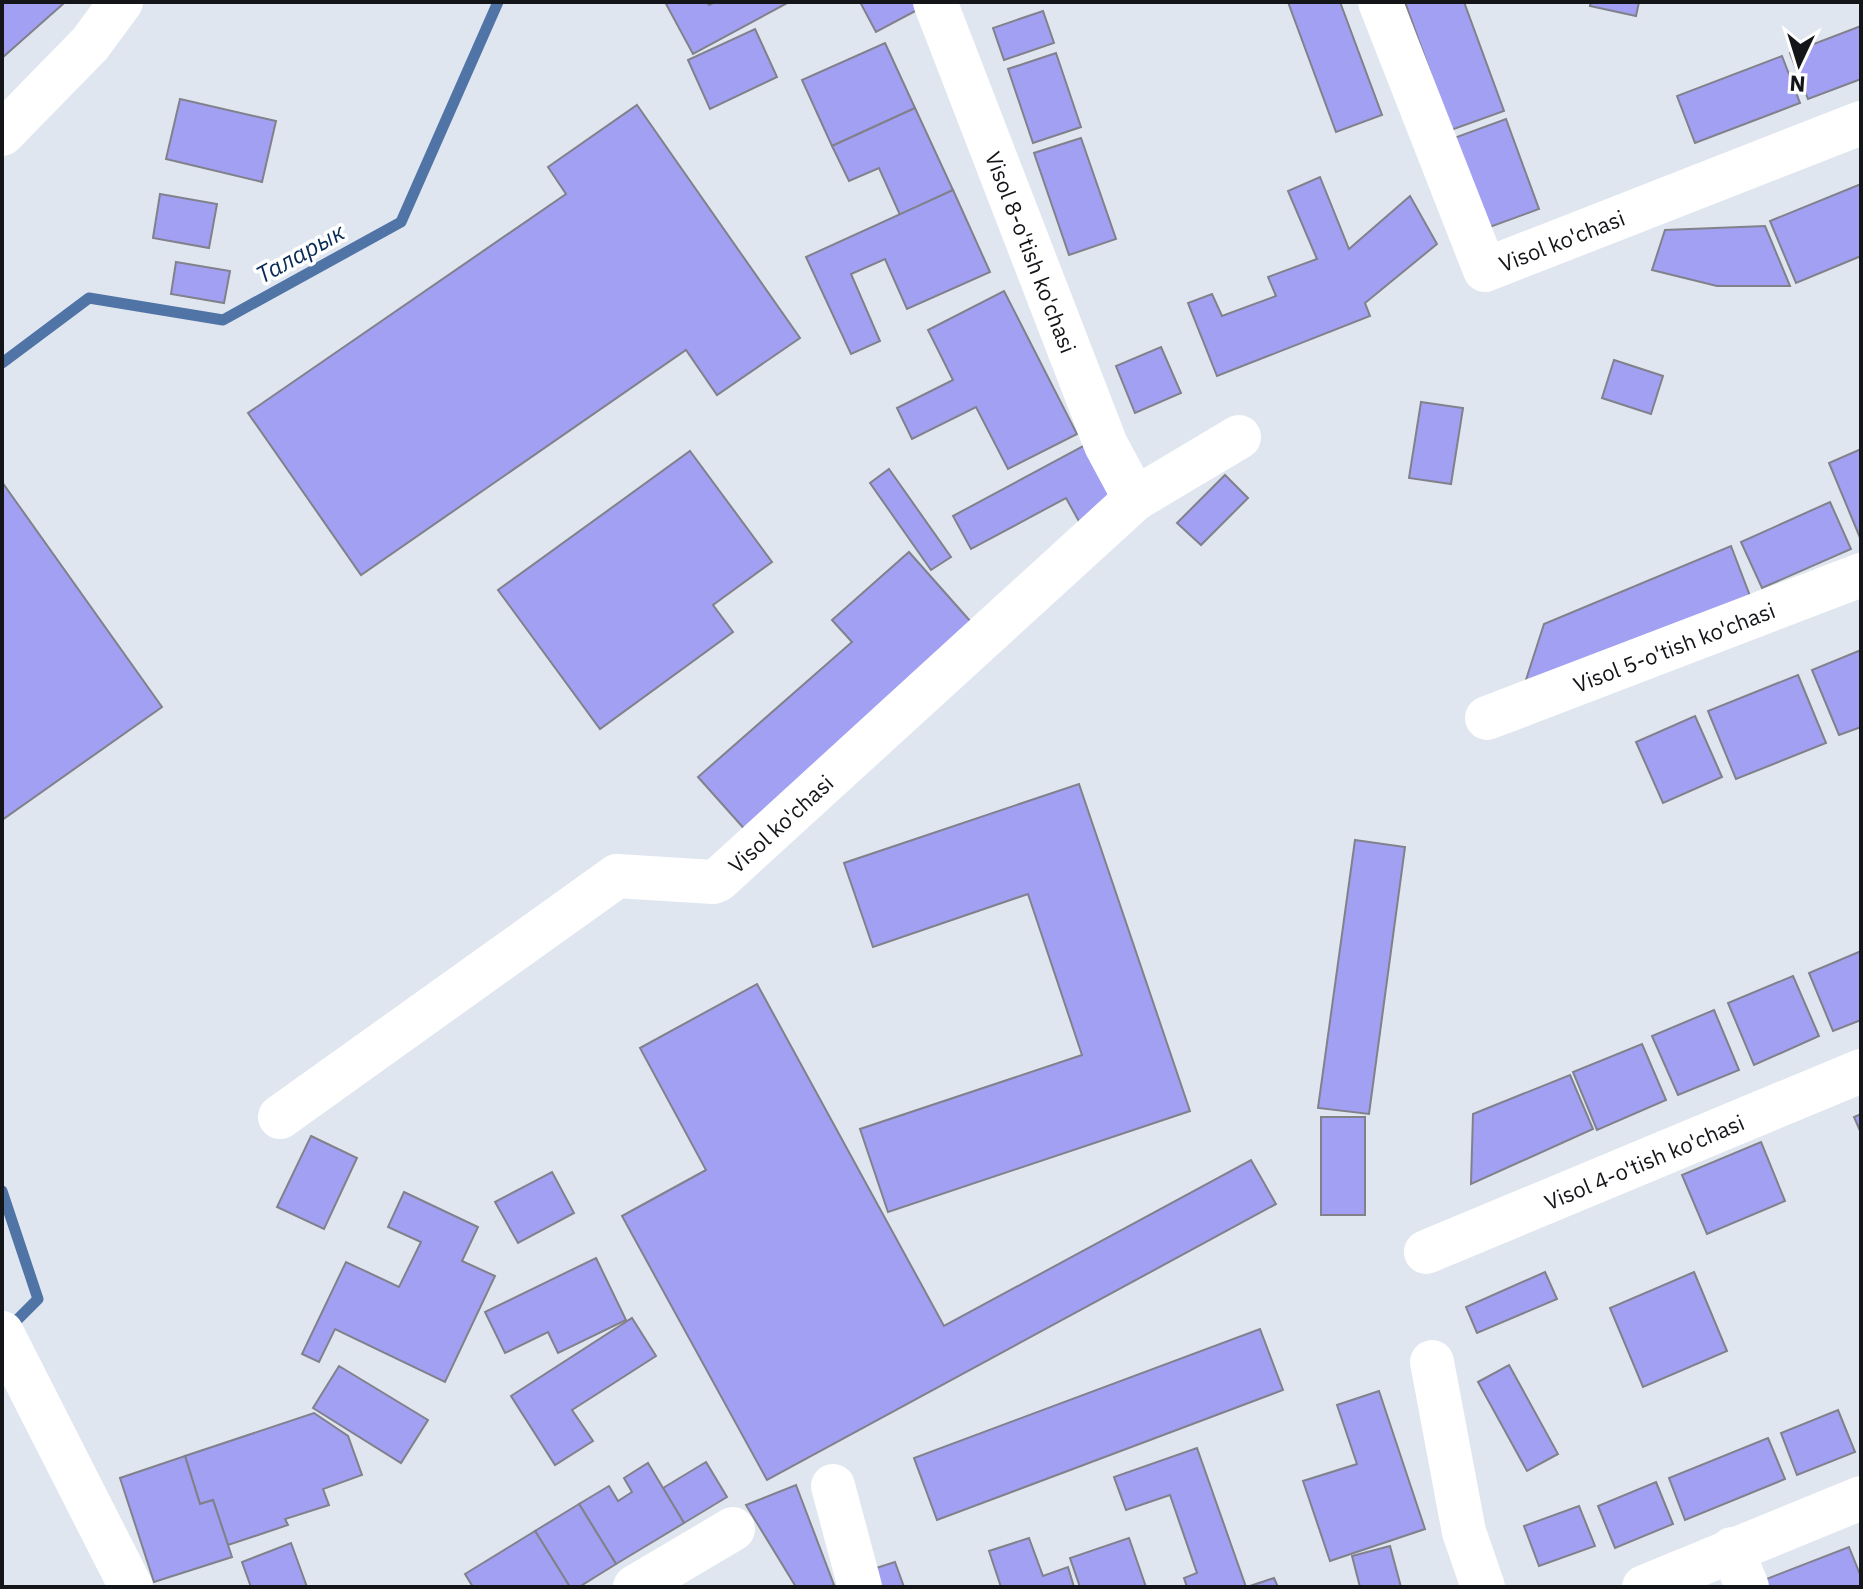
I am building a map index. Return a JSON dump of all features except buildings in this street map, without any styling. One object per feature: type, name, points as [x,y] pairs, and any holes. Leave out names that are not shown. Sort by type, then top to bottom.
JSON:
[{"type":"street","points":[[2,134],[90,44],[121,2]]},
{"type":"street","name":"Visol 8-o'tish ko'chasi","points":[[935,2],[1106,445],[1135,499]]},
{"type":"street","name":"Visol ko'chasi","points":[[1380,2],[1485,270],[1861,123]]},
{"type":"street","name":"Visol ko'chasi","points":[[280,1117],[617,876],[718,880],[1135,499],[1239,437]]},
{"type":"street","name":"Visol 5-o'tish ko'chasi","points":[[1487,718],[1861,575]]},
{"type":"street","name":"Visol 4-o'tish ko'chasi","points":[[1426,1252],[1861,1071]]},
{"type":"street","points":[[6,1340],[131,1587]]},
{"type":"street","points":[[1432,1362],[1464,1532],[1483,1587]]},
{"type":"street","points":[[833,1486],[860,1587]]},
{"type":"street","points":[[1644,1587],[1740,1568],[1861,1498]]},
{"type":"street","points":[[635,1587],[733,1529]]},
{"type":"waterway","name":"Таларык","points":[[2,363],[89,298],[223,320],[401,222],[498,2]]},
{"type":"waterway","name":"Таларык","points":[[2,1191],[38,1299],[8,1329]]}]
